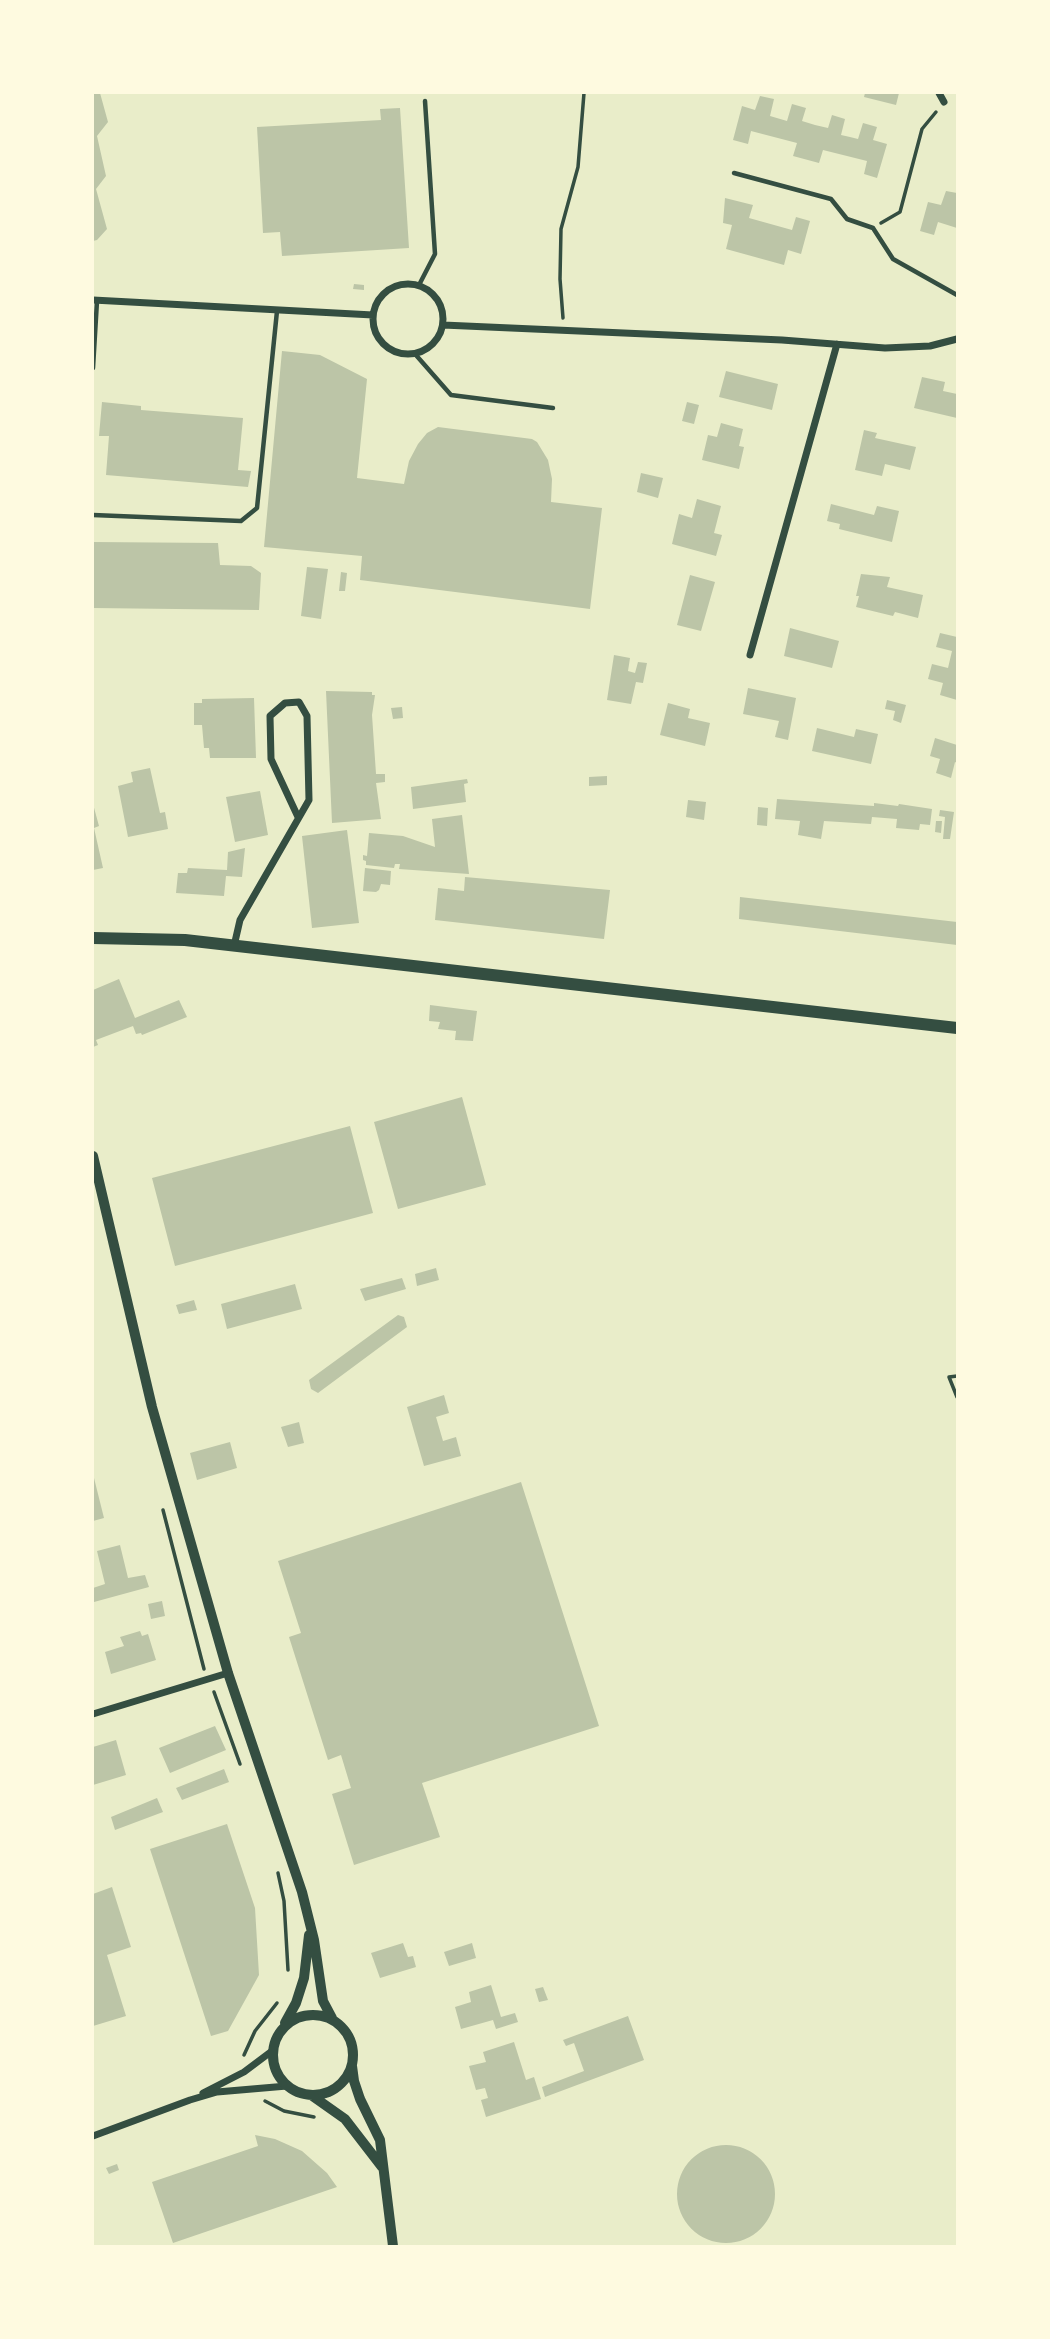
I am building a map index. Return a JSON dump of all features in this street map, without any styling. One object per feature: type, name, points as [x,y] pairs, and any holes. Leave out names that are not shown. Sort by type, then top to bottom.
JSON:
[{"type":"main road","points":[[93,938],[185,940],[957,1028]]},
{"type":"street","points":[[939,93],[944,102]]},
{"type":"street","points":[[402,284],[419,285],[430,291],[439,301],[443,312],[443,325],[440,335],[432,345],[415,354],[403,354],[388,348],[380,340],[374,327],[373,314],[380,298],[390,288],[402,284]]},
{"type":"street","points":[[95,301],[373,314]]},
{"type":"street","points":[[443,325],[885,348],[930,346],[957,339]]},
{"type":"street","points":[[750,655],[837,344]]},
{"type":"street","points":[[234,946],[240,920],[309,800],[307,716],[299,702],[285,703],[270,716],[271,759],[298,817]]},
{"type":"street","points":[[93,1156],[152,1407],[228,1673],[310,1921],[323,2001],[332,2018]]},
{"type":"street","points":[[93,1714],[228,1673]]},
{"type":"street","points":[[310,1921],[304,1978],[296,2003],[275,2038],[273,2064],[278,2077],[287,2087],[298,2093],[312,2095],[325,2094],[337,2087],[347,2077],[352,2065]]},
{"type":"street","points":[[283,2027],[306,2014],[319,2014],[332,2018],[350,2038],[354,2081],[380,2140],[393,2246]]},
{"type":"street","points":[[93,2136],[190,2099],[248,2069],[272,2051]]},
{"type":"street","points":[[190,2099],[218,2092],[287,2087]]},
{"type":"street","points":[[312,2095],[345,2119],[384,2169]]},
{"type":"lane","points":[[419,285],[435,254],[425,101]]},
{"type":"lane","points":[[734,173],[831,199],[847,219],[873,228],[893,258],[957,295]]},
{"type":"lane","points":[[93,368],[95,301]]},
{"type":"lane","points":[[93,515],[241,521],[257,508],[277,311]]},
{"type":"lane","points":[[415,354],[451,394],[553,408]]},
{"type":"path","points":[[564,330],[560,279],[561,229],[578,167],[584,93]]},
{"type":"path","points":[[873,228],[900,212],[922,129],[944,102]]},
{"type":"path","points":[[957,1376],[949,1377],[957,1397]]},
{"type":"path","points":[[163,1509],[203,1666],[245,1776]]},
{"type":"path","points":[[275,1864],[284,1901],[288,1974]]},
{"type":"path","points":[[248,2069],[244,2052],[255,2031],[281,1998]]},
{"type":"path","points":[[254,2088],[257,2095],[271,2105],[300,2116],[323,2120]]},
{"type":"building","points":[[93,93],[100,93],[108,122],[97,136],[106,176],[96,189],[107,229],[93,241]]},
{"type":"building","points":[[865,93],[899,93],[896,105],[864,97]]},
{"type":"building","points":[[760,96],[774,99],[770,116],[787,121],[792,104],[806,108],[802,121],[815,125],[828,128],[832,115],[845,119],[841,135],[858,139],[863,123],[877,127],[873,140],[887,144],[877,178],[864,174],[867,161],[823,150],[819,163],[793,156],[797,143],[751,131],[748,144],[733,140],[742,106],[755,110]]},
{"type":"building","points":[[400,108],[409,248],[282,256],[280,232],[263,233],[257,127],[381,120],[380,109]]},
{"type":"building","points":[[946,191],[957,193],[957,228],[938,222],[934,235],[920,231],[928,202],[941,205]]},
{"type":"building","points":[[725,198],[753,205],[749,218],[792,230],[796,217],[810,221],[801,254],[788,250],[784,265],[726,249],[732,225],[723,223]]},
{"type":"building","points":[[354,284],[364,285],[364,290],[353,289]]},
{"type":"building","points":[[282,351],[320,355],[367,379],[357,478],[404,484],[409,461],[418,444],[427,433],[438,427],[532,439],[537,442],[548,460],[552,479],[551,502],[602,508],[590,609],[360,580],[362,556],[264,547]]},
{"type":"building","points":[[726,371],[778,384],[772,410],[719,397]]},
{"type":"building","points":[[922,377],[945,382],[943,391],[957,394],[957,418],[914,408]]},
{"type":"building","points":[[102,402],[141,406],[141,410],[243,418],[238,470],[251,471],[248,487],[106,475],[109,436],[99,436]]},
{"type":"building","points":[[687,402],[699,405],[694,424],[682,421]]},
{"type":"building","points":[[721,423],[743,429],[739,446],[744,447],[739,469],[702,460],[708,435],[717,437]]},
{"type":"building","points":[[864,430],[877,433],[875,438],[916,447],[910,470],[885,464],[882,476],[855,470]]},
{"type":"building","points":[[641,473],[663,478],[658,498],[637,492]]},
{"type":"building","points":[[697,499],[721,506],[714,533],[722,535],[716,556],[672,544],[679,514],[692,518]]},
{"type":"building","points":[[831,504],[874,515],[877,506],[899,511],[892,542],[839,529],[840,524],[827,521]]},
{"type":"building","points":[[93,542],[218,543],[220,565],[251,566],[261,573],[259,610],[93,608]]},
{"type":"building","points":[[307,567],[328,569],[321,619],[301,616]]},
{"type":"building","points":[[341,572],[347,573],[345,591],[339,591]]},
{"type":"building","points":[[861,574],[890,577],[887,587],[923,595],[918,618],[895,612],[893,616],[856,607]]},
{"type":"building","points":[[690,575],[715,582],[701,631],[677,625]]},
{"type":"building","points":[[790,628],[839,641],[832,668],[784,656]]},
{"type":"building","points":[[940,633],[957,637],[957,700],[940,695],[943,683],[928,679],[932,664],[948,668],[952,651],[936,647]]},
{"type":"building","points":[[614,655],[630,658],[628,671],[635,673],[638,662],[647,663],[643,683],[636,682],[631,704],[607,700]]},
{"type":"building","points":[[748,688],[796,698],[788,740],[775,737],[779,721],[743,714]]},
{"type":"building","points":[[326,691],[372,692],[372,695],[375,695],[372,715],[376,774],[385,774],[385,782],[376,783],[381,819],[332,823]]},
{"type":"building","points":[[254,698],[256,758],[210,758],[209,748],[204,748],[202,725],[194,725],[194,703],[202,703],[202,699]]},
{"type":"building","points":[[887,700],[906,705],[901,723],[893,720],[895,711],[885,709]]},
{"type":"building","points":[[668,703],[690,709],[688,718],[710,723],[705,746],[660,735]]},
{"type":"building","points":[[402,707],[403,718],[393,719],[391,708]]},
{"type":"building","points":[[817,728],[854,737],[856,729],[878,734],[871,764],[812,751]]},
{"type":"building","points":[[935,738],[957,745],[957,763],[955,762],[951,778],[936,773],[940,759],[930,756]]},
{"type":"building","points":[[150,768],[160,813],[165,812],[168,829],[128,837],[118,786],[133,782],[131,772]]},
{"type":"building","points":[[607,776],[607,785],[589,786],[589,777]]},
{"type":"building","points":[[467,779],[468,783],[464,784],[466,802],[413,809],[411,787]]},
{"type":"building","points":[[260,791],[268,835],[235,842],[226,797]]},
{"type":"building","points":[[777,799],[874,806],[874,803],[899,804],[932,809],[930,825],[920,824],[919,830],[896,828],[897,819],[872,817],[871,824],[824,821],[821,839],[798,835],[800,821],[775,819]]},
{"type":"building","points":[[688,800],[706,802],[704,820],[686,817]]},
{"type":"building","points":[[93,804],[99,826],[94,828],[103,868],[93,870]]},
{"type":"building","points":[[758,807],[768,808],[767,826],[757,825]]},
{"type":"building","points":[[940,810],[954,812],[950,839],[943,839],[945,817],[939,816]]},
{"type":"building","points":[[462,815],[469,874],[399,869],[400,864],[395,864],[394,868],[366,865],[363,860],[363,855],[367,856],[369,833],[403,836],[435,847],[432,819]]},
{"type":"building","points":[[936,821],[942,821],[941,833],[935,832]]},
{"type":"building","points":[[347,830],[359,923],[312,928],[302,836]]},
{"type":"building","points":[[245,848],[242,877],[226,876],[224,896],[176,893],[178,873],[187,873],[188,868],[227,870],[228,852]]},
{"type":"building","points":[[365,868],[391,871],[390,885],[381,884],[376,892],[363,891]]},
{"type":"building","points":[[465,877],[610,890],[604,939],[435,920],[438,888],[464,891]]},
{"type":"building","points":[[740,897],[957,922],[957,945],[739,919]]},
{"type":"building","points":[[119,979],[135,1018],[179,1000],[187,1017],[142,1035],[136,1034],[133,1026],[96,1040],[98,1045],[93,1047],[93,990]]},
{"type":"building","points":[[430,1005],[477,1011],[473,1041],[455,1040],[456,1031],[438,1029],[440,1022],[429,1021]]},
{"type":"building","points":[[462,1097],[486,1185],[398,1209],[374,1122]]},
{"type":"building","points":[[350,1126],[373,1213],[175,1266],[152,1178]]},
{"type":"building","points":[[436,1268],[439,1280],[417,1286],[415,1274]]},
{"type":"building","points":[[402,1278],[406,1289],[365,1301],[360,1289]]},
{"type":"building","points":[[295,1284],[302,1309],[227,1329],[221,1304]]},
{"type":"building","points":[[194,1300],[197,1310],[179,1314],[176,1305]]},
{"type":"building","points":[[398,1315],[404,1317],[407,1327],[318,1393],[311,1389],[309,1380]]},
{"type":"building","points":[[444,1395],[449,1413],[436,1417],[443,1441],[456,1437],[461,1456],[424,1466],[407,1407]]},
{"type":"building","points":[[299,1422],[304,1443],[288,1447],[281,1427]]},
{"type":"building","points":[[230,1442],[237,1468],[197,1480],[190,1453]]},
{"type":"building","points":[[93,1474],[104,1518],[93,1521]]},
{"type":"building","points":[[521,1482],[599,1726],[422,1783],[440,1837],[354,1865],[332,1794],[351,1788],[341,1755],[328,1760],[289,1637],[301,1633],[278,1561]]},
{"type":"building","points":[[120,1545],[128,1578],[145,1575],[149,1587],[94,1602],[93,1588],[105,1584],[97,1551]]},
{"type":"building","points":[[162,1601],[165,1616],[151,1619],[148,1604]]},
{"type":"building","points":[[140,1631],[142,1636],[148,1634],[156,1660],[111,1674],[105,1652],[124,1646],[120,1637]]},
{"type":"building","points":[[215,1726],[226,1750],[170,1773],[159,1748]]},
{"type":"building","points":[[116,1740],[126,1775],[93,1785],[93,1747]]},
{"type":"building","points":[[224,1769],[229,1782],[182,1800],[176,1788]]},
{"type":"building","points":[[157,1798],[163,1812],[115,1830],[111,1817]]},
{"type":"building","points":[[227,1824],[255,1908],[259,1975],[228,2031],[211,2036],[150,1849]]},
{"type":"building","points":[[112,1887],[131,1947],[107,1955],[126,2016],[93,2026],[93,1894]]},
{"type":"building","points":[[403,1943],[408,1957],[413,1956],[416,1967],[380,1978],[371,1953]]},
{"type":"building","points":[[472,1943],[476,1958],[449,1966],[444,1952]]},
{"type":"building","points":[[491,1985],[501,2017],[515,2013],[518,2022],[496,2029],[493,2020],[461,2029],[455,2007],[471,2002],[469,1992]]},
{"type":"building","points":[[543,1987],[548,2000],[539,2002],[535,1989]]},
{"type":"building","points":[[628,2016],[644,2060],[545,2097],[542,2087],[584,2071],[574,2043],[566,2046],[563,2040]]},
{"type":"building","points":[[514,2042],[526,2080],[534,2077],[541,2099],[486,2117],[481,2100],[488,2098],[485,2088],[476,2090],[469,2066],[486,2062],[483,2052]]},
{"type":"building","points":[[255,2135],[275,2139],[302,2151],[327,2173],[337,2187],[173,2243],[152,2182],[258,2146]]},
{"type":"building","points":[[726,2145],[745,2149],[761,2159],[771,2175],[775,2194],[771,2213],[761,2229],[745,2239],[726,2243],[707,2239],[691,2229],[681,2213],[677,2194],[681,2175],[691,2159],[707,2149]]},
{"type":"building","points":[[117,2164],[119,2170],[109,2174],[106,2168]]}]
